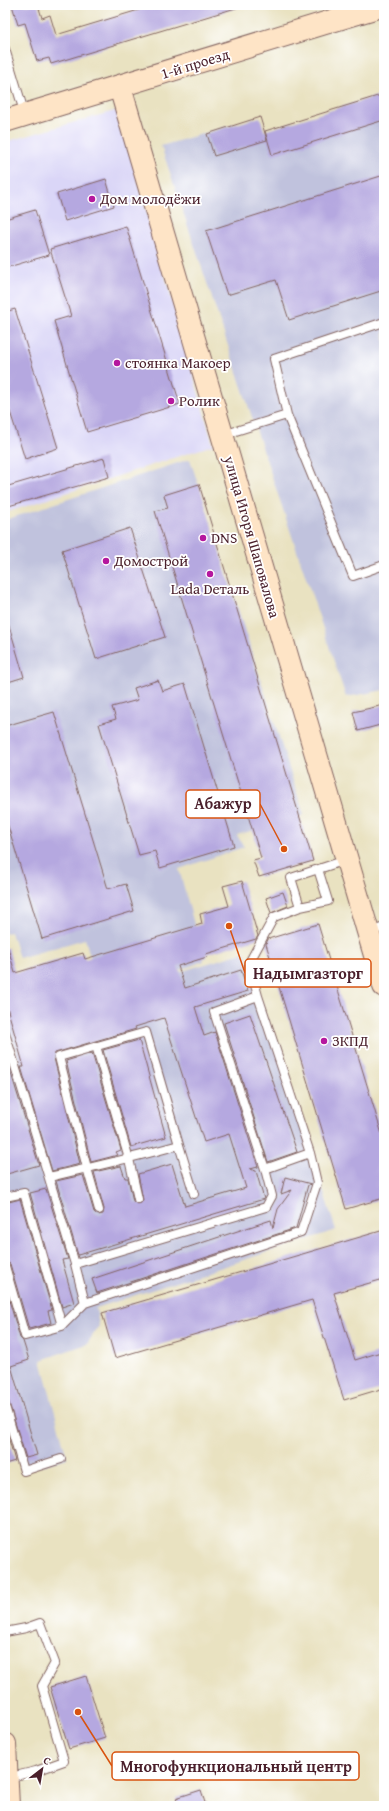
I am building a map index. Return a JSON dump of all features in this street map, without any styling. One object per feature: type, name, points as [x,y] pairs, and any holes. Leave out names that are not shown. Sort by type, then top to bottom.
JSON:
[{"type":"street","name":"1-й проезд","points":[[15,118],[384,5]]},
{"type":"street","name":"улица Игоря Шаповалова","points":[[120,87],[347,860],[376,929],[384,986]]},
{"type":"street","points":[[5,1744],[8,1806]]},
{"type":"lane","points":[[5,49],[15,118]]},
{"type":"lane","points":[[384,322],[274,360],[287,415],[353,576],[384,565]]},
{"type":"lane","points":[[223,435],[287,415]]},
{"type":"lane","points":[[300,908],[291,878],[347,860]]},
{"type":"lane","points":[[5,1266],[25,1336],[62,1326],[85,1303],[301,1232],[317,1183],[310,1154],[258,996],[249,963],[274,917],[300,908],[328,901],[318,869]]},
{"type":"lane","points":[[75,1264],[266,1208],[272,1196],[265,1169],[214,1012],[258,996]]},
{"type":"lane","points":[[100,1210],[87,1168],[58,1057],[146,1032],[194,1194]]},
{"type":"lane","points":[[5,1033],[75,1264],[85,1303]]},
{"type":"lane","points":[[96,1046],[129,1159],[138,1198]]},
{"type":"lane","points":[[49,1178],[129,1159],[179,1145]]},
{"type":"lane","points":[[265,1169],[310,1154]]},
{"type":"lane","points":[[5,1197],[24,1193],[62,1326]]},
{"type":"lane","points":[[5,1406],[24,1471],[61,1459]]},
{"type":"lane","points":[[5,1632],[26,1628],[40,1623],[54,1663],[42,1686],[64,1761],[36,1771],[6,1778]]},
{"type":"shaded area","points":[[384,94],[384,690],[346,697],[161,146],[260,117],[264,131]]},
{"type":"shaded area","points":[[118,110],[213,445],[5,513],[5,142]]},
{"type":"shaded area","points":[[190,459],[304,815],[237,835],[244,847],[179,869],[204,961],[156,979],[245,952],[336,1230],[96,1308],[99,1326],[87,1344],[41,1360],[67,1458],[24,1471],[5,1406],[5,1064],[18,1059],[7,1025],[102,996],[85,939],[19,958],[11,932],[5,933],[5,520]]},
{"type":"building","points":[[12,5],[38,5],[42,18],[50,15],[56,35],[155,5],[238,5],[239,7],[51,64],[49,58],[37,61],[25,23],[18,25]]},
{"type":"building","points":[[384,94],[384,120],[272,155],[265,131]]},
{"type":"building","points":[[260,117],[267,140],[214,156],[207,134]]},
{"type":"building","points":[[384,175],[384,290],[289,320],[276,280],[227,295],[206,231]]},
{"type":"building","points":[[106,179],[114,206],[65,221],[57,194]]},
{"type":"building","points":[[35,210],[49,255],[5,268],[5,219]]},
{"type":"building","name":"стоянка Макоер","points":[[126,226],[180,404],[87,432],[54,321],[71,316],[50,249]]},
{"type":"building","points":[[15,309],[58,448],[25,459],[5,396],[5,312]]},
{"type":"building","points":[[104,458],[109,477],[5,507],[5,487]]},
{"type":"building","points":[[199,484],[313,861],[259,877],[253,860],[261,858],[155,511],[168,508],[164,495]]},
{"type":"building","points":[[130,528],[165,637],[96,659],[62,550]]},
{"type":"building","points":[[5,622],[8,622],[24,677],[5,683]]},
{"type":"building","points":[[158,680],[162,691],[185,684],[234,846],[160,868],[155,851],[139,855],[99,724],[116,719],[112,707],[138,700],[134,688]]},
{"type":"building","points":[[384,705],[384,724],[358,731],[353,712]]},
{"type":"building","points":[[54,712],[108,889],[126,884],[134,911],[42,939],[5,816],[5,726]]},
{"type":"building","points":[[242,881],[258,936],[256,939],[206,954],[207,957],[178,966],[185,988],[241,970],[248,991],[195,1007],[204,1036],[215,1032],[258,1167],[250,1169],[256,1171],[264,1199],[78,1255],[56,1181],[83,1175],[94,1212],[98,1215],[103,1214],[104,1209],[94,1172],[121,1166],[125,1178],[128,1178],[133,1201],[137,1204],[141,1203],[143,1200],[138,1174],[172,1164],[185,1206],[246,1188],[229,1134],[204,1142],[164,1018],[135,1027],[136,1029],[55,1053],[54,1058],[80,1164],[52,1171],[21,1067],[24,1067],[5,1000],[5,948],[8,948],[15,973],[83,953],[85,959],[202,924],[200,914],[229,906],[223,886]]},
{"type":"building","points":[[283,892],[288,906],[271,913],[266,898]]},
{"type":"building","name":"ЗКПД","points":[[318,924],[384,1141],[384,1198],[346,1209],[266,944],[268,939]]},
{"type":"building","points":[[250,1014],[297,1152],[268,1162],[224,1023]]},
{"type":"building","points":[[139,1040],[166,1137],[131,1147],[103,1050]]},
{"type":"building","points":[[92,1053],[121,1150],[116,1152],[118,1155],[91,1162],[66,1061]]},
{"type":"building","points":[[10,1070],[39,1165],[7,1174],[5,1165],[5,1072]]},
{"type":"building","points":[[285,1177],[311,1184],[308,1185],[296,1228],[97,1293],[92,1279],[271,1220],[273,1228],[278,1209],[292,1190],[281,1194]]},
{"type":"building","points":[[46,1189],[68,1259],[62,1260],[74,1303],[62,1307],[30,1193]]},
{"type":"building","points":[[20,1199],[52,1310],[48,1311],[51,1323],[29,1329],[10,1264],[5,1261],[5,1203]]},
{"type":"building","points":[[384,1230],[384,1279],[334,1293],[355,1360],[384,1351],[384,1388],[344,1400],[312,1300],[115,1358],[102,1313]]},
{"type":"building","points":[[5,1286],[20,1338],[23,1341],[29,1360],[11,1366],[37,1455],[26,1458],[5,1390]]},
{"type":"building","points":[[5,1426],[15,1461],[5,1464]]},
{"type":"building","points":[[86,1676],[105,1738],[69,1749],[50,1687]]},
{"type":"building","points":[[201,1790],[206,1806],[178,1806],[176,1798]]},
{"type":"place","name":"Дом молодёжи","points":[[92,199]]},
{"type":"place","name":"стоянка Макоер","points":[[117,363]]},
{"type":"place","name":"Ролик","points":[[171,401]]},
{"type":"place","name":"DNS","points":[[203,538]]},
{"type":"place","name":"Домострой","points":[[106,561]]},
{"type":"place","name":"Lada Dеталь","points":[[210,574]]},
{"type":"place","name":"Абажур","points":[[284,849]]},
{"type":"place","name":"Надымгазторг","points":[[229,926]]},
{"type":"place","name":"ЗКПД","points":[[324,1041]]},
{"type":"place","name":"Многофункциональный центр","points":[[78,1712]]}]
